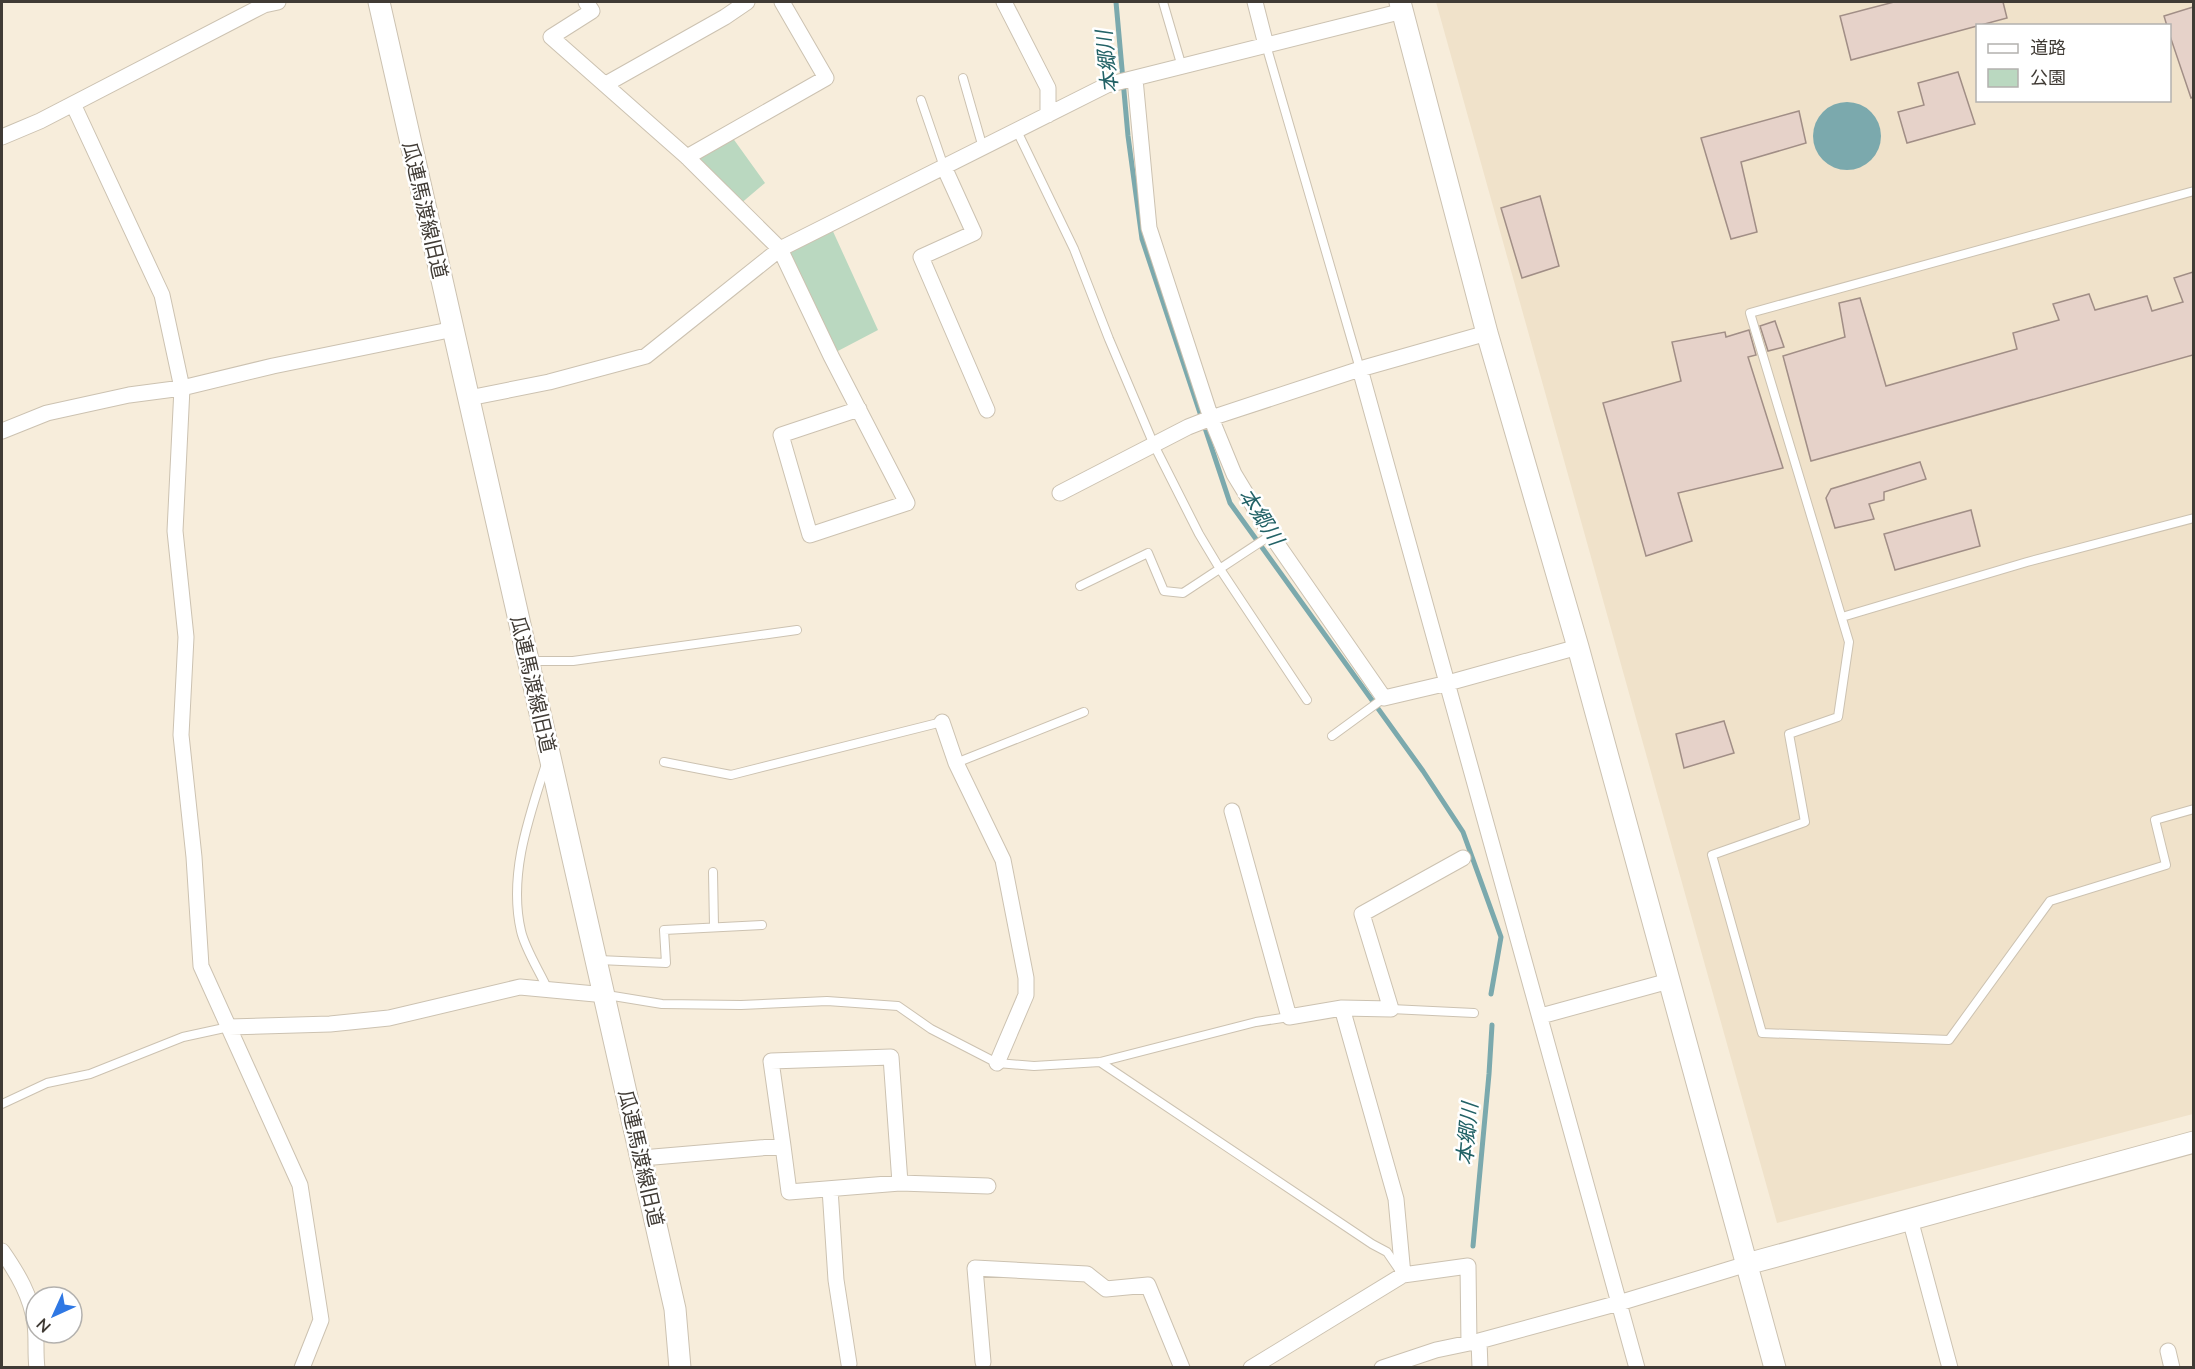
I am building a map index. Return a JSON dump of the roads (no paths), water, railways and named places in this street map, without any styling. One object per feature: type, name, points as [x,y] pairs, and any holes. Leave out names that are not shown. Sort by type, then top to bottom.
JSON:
[{"type":"street","points":[[2,137],[73,104],[264,5],[278,2]]},
{"type":"street","name":"瓜連馬渡線旧道","points":[[379,2],[642,1158],[675,1309],[680,1368]]},
{"type":"street","points":[[586,2],[592,11],[551,37],[687,157],[780,249],[908,503],[810,535],[781,435],[859,409]]},
{"type":"street","points":[[606,84],[725,17],[747,2]]},
{"type":"street","points":[[687,157],[826,78],[782,2]]},
{"type":"street","points":[[1004,2],[1048,88],[1048,115]]},
{"type":"street","points":[[1255,2],[1266,45]]},
{"type":"street","points":[[469,398],[549,382],[646,356],[780,249],[1107,85],[1266,45],[1401,6],[1487,333],[1578,647],[1775,1368]]},
{"type":"street","points":[[1135,79],[1149,228],[1211,418],[1234,474],[1271,536],[1384,698],[1578,647]]},
{"type":"street","points":[[73,104],[162,295],[182,388],[175,531],[186,637],[181,735],[194,857],[201,966],[300,1185],[321,1320],[302,1368]]},
{"type":"street","points":[[944,167],[974,233],[921,257],[987,410]]},
{"type":"street","points":[[2,431],[47,413],[129,395],[182,388],[273,366],[454,329]]},
{"type":"street","points":[[1060,493],[1188,427],[1211,418],[1360,369],[1487,333]]},
{"type":"street","points":[[1360,369],[1637,1368]]},
{"type":"street","points":[[942,722],[956,763],[1003,860],[1026,978],[1026,996],[997,1063]]},
{"type":"street","points":[[1232,811],[1289,1017],[1342,1008],[1391,1009],[1362,914],[1463,858]]},
{"type":"street","points":[[1541,1016],[1669,981]]},
{"type":"street","points":[[229,1027],[330,1024],[388,1018],[520,987],[606,995]]},
{"type":"street","points":[[1342,1008],[1396,1199],[1403,1275]]},
{"type":"street","points":[[900,1183],[891,1057],[771,1061],[789,1192],[900,1183],[988,1186]]},
{"type":"street","points":[[1382,1368],[1436,1350],[1619,1303],[1747,1264],[2193,1142]]},
{"type":"street","points":[[642,1158],[783,1146]]},
{"type":"street","points":[[830,1189],[836,1280],[849,1364]]},
{"type":"street","points":[[1910,1219],[1950,1368]]},
{"type":"street","points":[[2,1251],[18,1275],[31,1305],[36,1326],[37,1368]]},
{"type":"street","points":[[1251,1368],[1403,1275],[1468,1266],[1474,1342],[1480,1368]]},
{"type":"street","points":[[983,1362],[975,1268],[1087,1274],[1107,1289],[1148,1285],[1182,1368]]},
{"type":"street","points":[[2168,1352],[2172,1368]]},
{"type":"lane","points":[[1163,2],[1182,67]]},
{"type":"lane","points":[[1266,45],[1360,369]]},
{"type":"lane","points":[[963,78],[983,148]]},
{"type":"lane","points":[[921,100],[944,167]]},
{"type":"lane","points":[[1017,131],[1074,249],[1154,445],[1199,534],[1307,700]]},
{"type":"lane","points":[[2193,191],[1750,313],[1849,642],[1838,717],[1789,734],[1805,822],[1712,855],[1762,1033],[1866,1035],[1949,1041],[2050,901],[2166,865],[2155,820],[2193,809]]},
{"type":"lane","points":[[1842,617],[2027,562],[2193,518]]},
{"type":"lane","points":[[1080,585],[1148,553],[1164,591],[1183,593],[1271,536]]},
{"type":"lane","points":[[529,661],[573,661],[797,630]]},
{"type":"lane","points":[[1332,736],[1384,698]]},
{"type":"lane","points":[[956,763],[1084,712]]},
{"type":"lane","points":[[664,762],[731,775],[942,722]]},
{"type":"lane","points":[[548,990],[521,932],[517,889],[525,830],[550,753]]},
{"type":"lane","points":[[713,872],[714,927]]},
{"type":"lane","points":[[597,960],[666,963],[664,930],[762,925]]},
{"type":"lane","points":[[606,995],[662,1004],[741,1005],[827,1001],[898,1006],[931,1029],[997,1063],[1034,1066],[1100,1062],[1256,1022],[1289,1017]]},
{"type":"lane","points":[[1391,1009],[1474,1013]]},
{"type":"lane","points":[[2,1104],[47,1083],[90,1074],[183,1037],[229,1027]]},
{"type":"lane","points":[[1100,1062],[1387,1252],[1403,1275]]},
{"type":"water","points":[[1840,102],[1854,102],[1866,107],[1876,117],[1881,136],[1876,155],[1866,165],[1854,170],[1840,170],[1828,165],[1818,155],[1813,143],[1813,129],[1818,117],[1828,107]]},
{"type":"waterway","name":"本郷川","points":[[1116,2],[1128,136],[1142,239],[1230,503],[1423,771],[1463,832],[1501,937],[1491,994]]},
{"type":"waterway","name":"本郷川","points":[[1473,1246],[1492,1025]]}]
